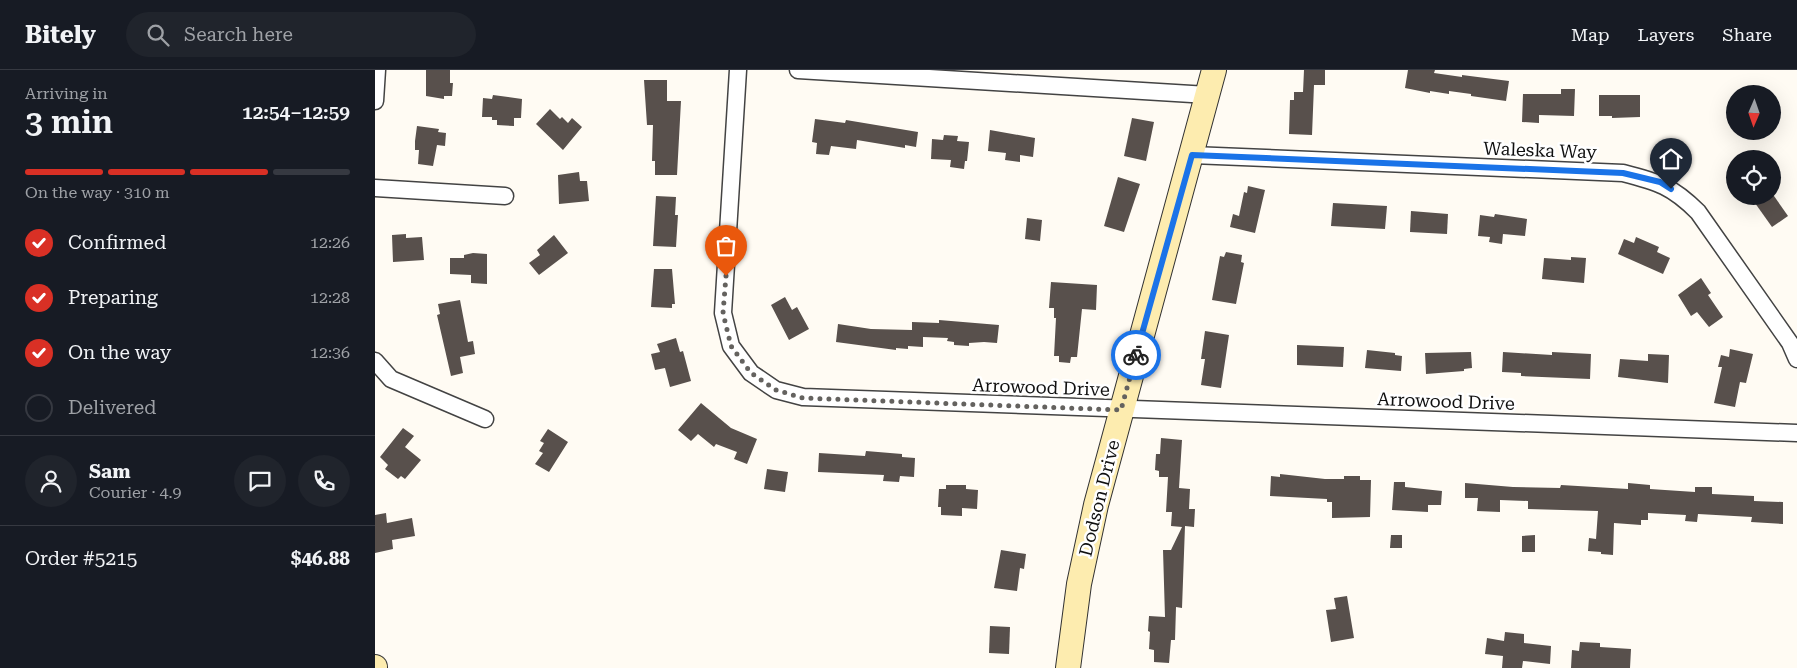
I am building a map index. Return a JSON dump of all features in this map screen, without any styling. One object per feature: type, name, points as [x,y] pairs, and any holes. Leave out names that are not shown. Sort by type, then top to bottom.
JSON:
[{"type":"street","points":[[375,100],[377,70]]},
{"type":"street","name":"Arrowood Drive","points":[[738,70],[723,313],[731,346],[751,373],[776,390],[803,398],[1797,433]]},
{"type":"street","points":[[798,70],[1208,94]]},
{"type":"street","name":"Dodson Drive","points":[[1069,668],[1079,584],[1096,504],[1214,70]]},
{"type":"street","name":"Waleska Way","points":[[1192,155],[1623,173],[1660,182],[1681,195],[1698,212],[1789,343],[1797,359]]},
{"type":"street","points":[[375,188],[505,196]]},
{"type":"street","points":[[375,361],[391,380],[485,419]]},
{"type":"building","points":[[426,70],[450,70],[450,83],[453,83],[452,96],[444,96],[444,99],[426,96]]},
{"type":"building","points":[[1304,70],[1325,70],[1325,85],[1314,85],[1312,135],[1289,134],[1290,100],[1294,100],[1294,92],[1303,92]]},
{"type":"building","points":[[1408,70],[1435,70],[1434,73],[1509,81],[1506,101],[1449,91],[1449,94],[1430,91],[1430,93],[1405,88]]},
{"type":"building","points":[[644,80],[667,80],[667,101],[681,101],[677,175],[655,175],[655,161],[652,161],[653,125],[647,125]]},
{"type":"building","points":[[1561,89],[1575,89],[1574,116],[1539,115],[1539,123],[1522,122],[1523,94],[1561,94]]},
{"type":"building","points":[[493,95],[522,99],[521,118],[514,118],[514,126],[497,125],[497,120],[492,120],[492,117],[482,117],[483,98],[492,99]]},
{"type":"building","points":[[1599,95],[1640,95],[1640,117],[1612,118],[1612,116],[1599,116]]},
{"type":"building","points":[[550,109],[560,119],[562,117],[568,123],[572,118],[582,127],[563,150],[536,124]]},
{"type":"building","points":[[1132,118],[1154,122],[1146,161],[1124,156]]},
{"type":"building","points":[[815,119],[845,123],[846,120],[918,132],[916,147],[905,145],[905,148],[857,140],[856,149],[831,146],[829,155],[816,154],[817,143],[812,142]]},
{"type":"building","points":[[417,126],[439,129],[438,132],[446,133],[445,146],[437,145],[433,166],[418,164],[419,150],[415,150]]},
{"type":"building","points":[[990,130],[1035,138],[1033,157],[1020,155],[1020,162],[1005,160],[1006,153],[988,151]]},
{"type":"building","points":[[944,135],[958,136],[957,141],[969,142],[964,169],[950,167],[951,160],[931,159],[932,139],[943,140]]},
{"type":"building","points":[[579,172],[580,181],[587,181],[589,201],[559,204],[558,175]]},
{"type":"building","points":[[1118,177],[1140,184],[1124,232],[1104,226]]},
{"type":"building","points":[[1248,186],[1265,190],[1255,233],[1230,227],[1233,214],[1239,216],[1244,192],[1247,193]]},
{"type":"building","points":[[656,196],[676,197],[675,215],[678,215],[676,247],[653,246]]},
{"type":"building","points":[[1333,203],[1387,206],[1385,229],[1331,226]]},
{"type":"building","points":[[1756,205],[1780,205],[1788,216],[1772,227]]},
{"type":"building","points":[[1411,211],[1448,214],[1447,234],[1410,232]]},
{"type":"building","points":[[1495,214],[1527,219],[1525,236],[1503,234],[1502,244],[1489,242],[1490,237],[1478,236],[1480,215],[1494,217]]},
{"type":"building","points":[[1027,218],[1042,220],[1040,241],[1025,239]]},
{"type":"building","points":[[406,234],[406,238],[422,237],[424,260],[393,262],[392,235]]},
{"type":"building","points":[[554,235],[568,253],[539,275],[529,263],[540,255],[537,250]]},
{"type":"building","points":[[1636,237],[1659,247],[1657,252],[1670,258],[1663,274],[1618,254],[1624,239],[1634,243]]},
{"type":"building","points":[[1226,252],[1242,255],[1241,262],[1244,263],[1236,304],[1212,300],[1220,256],[1224,257]]},
{"type":"building","points":[[473,253],[487,254],[487,284],[471,283],[471,275],[450,274],[450,258],[464,258],[464,255]]},
{"type":"building","points":[[1571,257],[1586,258],[1584,283],[1542,279],[1544,258],[1571,260]]},
{"type":"building","points":[[654,269],[672,269],[675,304],[672,304],[672,308],[651,307]]},
{"type":"building","points":[[1701,278],[1711,293],[1708,295],[1723,317],[1709,327],[1697,312],[1691,316],[1678,295]]},
{"type":"building","points":[[1051,282],[1097,285],[1096,310],[1082,309],[1077,357],[1071,357],[1070,363],[1059,362],[1059,356],[1054,356],[1056,318],[1054,318],[1054,308],[1049,308]]},
{"type":"building","points":[[785,297],[792,310],[797,307],[809,329],[789,340],[771,305]]},
{"type":"building","points":[[460,300],[468,342],[473,341],[475,354],[460,357],[463,373],[451,376],[437,315],[440,314],[438,304]]},
{"type":"building","points":[[939,320],[999,325],[997,343],[969,343],[969,346],[954,345],[954,342],[947,341],[948,338],[923,337],[923,347],[908,346],[908,349],[896,348],[896,350],[836,342],[838,324],[871,329],[912,330],[912,322],[939,323]]},
{"type":"building","points":[[1205,331],[1229,335],[1221,388],[1201,385],[1205,359],[1201,359]]},
{"type":"building","points":[[676,338],[680,352],[683,351],[691,381],[670,387],[665,368],[655,370],[651,354],[660,352],[657,344]]},
{"type":"building","points":[[1297,345],[1344,347],[1343,367],[1297,365]]},
{"type":"building","points":[[1730,349],[1753,354],[1746,383],[1740,382],[1735,407],[1714,403],[1722,367],[1718,367],[1721,355],[1729,357]]},
{"type":"building","points":[[1367,350],[1395,353],[1395,355],[1402,356],[1401,371],[1365,368]]},
{"type":"building","points":[[1471,352],[1472,368],[1464,369],[1464,371],[1426,374],[1425,353]]},
{"type":"building","points":[[1503,352],[1552,355],[1552,352],[1591,354],[1590,379],[1521,376],[1521,373],[1502,372]]},
{"type":"building","points":[[1648,354],[1669,355],[1668,383],[1618,377],[1620,359],[1648,361]]},
{"type":"building","points":[[701,403],[731,428],[757,439],[747,464],[734,459],[737,452],[716,444],[714,447],[698,434],[691,441],[678,430]]},
{"type":"building","points":[[403,428],[414,436],[405,447],[421,460],[405,479],[401,476],[398,479],[385,469],[388,465],[380,457]]},
{"type":"building","points":[[548,429],[568,442],[549,472],[535,464],[543,453],[539,451],[544,443],[540,441]]},
{"type":"building","points":[[1161,438],[1182,440],[1179,488],[1190,489],[1189,509],[1195,509],[1194,527],[1185,526],[1182,608],[1176,607],[1175,640],[1171,640],[1169,663],[1154,662],[1154,650],[1149,649],[1150,632],[1148,631],[1149,616],[1165,617],[1163,550],[1171,550],[1182,527],[1171,526],[1172,512],[1166,512],[1168,477],[1159,477],[1159,471],[1155,470],[1156,454],[1160,454]]},
{"type":"building","points":[[866,451],[902,454],[902,457],[915,458],[914,477],[900,476],[899,482],[883,481],[884,475],[818,472],[819,453],[865,456]]},
{"type":"building","points":[[767,469],[788,472],[785,492],[764,489]]},
{"type":"building","points":[[1280,474],[1325,479],[1344,479],[1344,476],[1360,476],[1360,480],[1371,480],[1370,517],[1332,518],[1332,502],[1327,502],[1327,499],[1270,496],[1271,476],[1280,477]]},
{"type":"building","points":[[1394,482],[1405,482],[1405,487],[1442,491],[1441,505],[1428,505],[1428,512],[1392,510]]},
{"type":"building","points":[[1465,483],[1513,487],[1560,488],[1561,485],[1628,489],[1628,483],[1650,485],[1650,489],[1695,492],[1695,487],[1712,487],[1712,494],[1754,496],[1754,501],[1783,502],[1783,524],[1751,522],[1752,517],[1698,514],[1697,522],[1685,521],[1686,515],[1648,513],[1648,520],[1641,520],[1641,525],[1614,523],[1613,555],[1601,554],[1601,552],[1588,551],[1589,538],[1596,539],[1598,511],[1528,509],[1528,501],[1500,500],[1500,512],[1477,511],[1478,498],[1465,498]]},
{"type":"building","points":[[946,485],[966,485],[966,489],[978,490],[977,509],[962,508],[962,516],[941,515],[941,507],[938,507],[939,489],[946,489]]},
{"type":"building","points":[[386,513],[387,523],[412,518],[415,536],[392,540],[393,549],[375,553],[375,515]]},
{"type":"building","points":[[1391,535],[1402,535],[1402,548],[1390,548]]},
{"type":"building","points":[[1535,535],[1535,552],[1522,552],[1522,536]]},
{"type":"building","points":[[1001,550],[1026,554],[1024,569],[1020,568],[1017,591],[994,588]]},
{"type":"building","points":[[1347,596],[1354,638],[1331,642],[1326,610],[1336,609],[1334,598]]},
{"type":"building","points":[[990,626],[1010,627],[1009,654],[989,653]]},
{"type":"building","points":[[1505,632],[1524,634],[1524,643],[1551,646],[1550,664],[1523,661],[1522,668],[1502,668],[1503,656],[1485,654],[1487,638],[1504,641]]},
{"type":"building","points":[[1580,642],[1600,643],[1600,647],[1631,649],[1630,668],[1571,668],[1572,650],[1579,651]]},
{"type":"way so far","points":[[726,276],[723,313],[731,346],[751,373],[776,390],[803,398],[1121,410],[1136,355]]},
{"type":"route","points":[[1136,355],[1192,155],[1623,173],[1660,182],[1671,189]]}]
